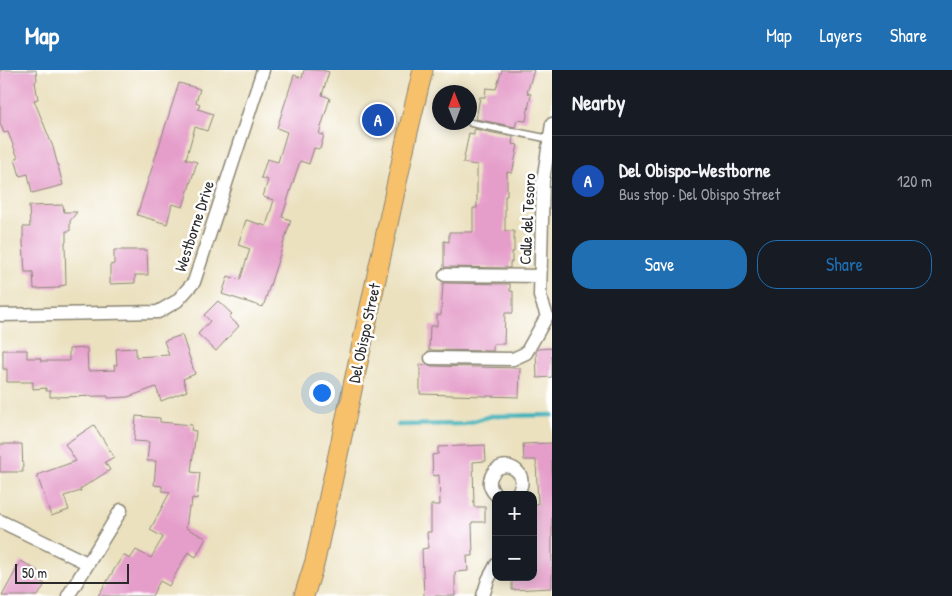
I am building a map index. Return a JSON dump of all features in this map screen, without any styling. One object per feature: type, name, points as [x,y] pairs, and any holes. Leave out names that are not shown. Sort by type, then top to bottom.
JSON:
[{"type":"main road","name":"Del Obispo Street","points":[[304,596],[315,561],[405,146],[424,70]]},
{"type":"street","name":"Westborne Drive","points":[[0,315],[158,312],[177,300],[194,282],[262,70]]},
{"type":"street","name":"Calle del Tesoro","points":[[549,316],[540,296],[540,276],[543,181],[552,124]]},
{"type":"street","points":[[445,275],[540,276]]},
{"type":"street","points":[[431,358],[513,359],[526,353],[549,316]]},
{"type":"street","points":[[493,491],[490,487],[492,475],[496,470],[508,466],[514,468],[521,478],[522,484],[519,491]]},
{"type":"street","points":[[68,596],[121,510]]},
{"type":"street","points":[[0,521],[88,563]]},
{"type":"street","points":[[483,596],[492,572]]},
{"type":"lane","points":[[477,124],[550,139]]},
{"type":"building","points":[[0,70],[36,70],[37,80],[35,82],[38,99],[34,100],[53,147],[63,185],[32,193],[28,174],[20,176],[15,159],[18,158],[8,132],[4,133],[0,123]]},
{"type":"building","points":[[304,70],[329,72],[322,95],[330,98],[319,134],[324,135],[320,149],[314,148],[309,164],[300,161],[282,217],[291,220],[263,307],[222,294],[228,276],[240,280],[250,249],[238,245],[246,220],[266,226],[274,200],[263,197],[268,180],[261,178],[267,159],[278,162],[287,132],[277,128],[294,75],[302,78]]},
{"type":"building","points":[[502,70],[534,70],[527,93],[531,94],[526,121],[517,120],[515,127],[477,119],[480,97],[485,97],[486,88],[496,89]]},
{"type":"building","points":[[179,83],[200,89],[196,102],[200,104],[198,109],[213,114],[207,131],[195,127],[186,159],[197,162],[183,207],[172,204],[167,224],[137,215]]},
{"type":"building","points":[[474,130],[477,130],[513,137],[512,144],[518,145],[512,173],[507,172],[507,196],[505,196],[505,231],[514,231],[514,252],[512,252],[510,268],[444,267],[444,241],[449,242],[449,232],[473,232],[473,208],[477,208],[477,165],[463,163],[469,133],[474,134]]},
{"type":"building","points":[[63,205],[64,212],[77,212],[70,221],[70,231],[66,231],[66,285],[59,286],[59,288],[34,289],[33,272],[25,272],[23,243],[23,227],[30,227],[29,206]]},
{"type":"building","points":[[114,250],[147,250],[148,275],[135,275],[135,283],[110,284],[110,265],[114,264]]},
{"type":"building","points":[[443,283],[510,284],[510,291],[513,291],[513,313],[505,313],[504,344],[493,344],[493,351],[429,350],[430,326],[437,326],[437,315],[441,315]]},
{"type":"building","points":[[218,301],[232,314],[229,317],[239,326],[216,351],[198,334],[210,321],[204,315]]},
{"type":"building","points":[[182,335],[195,374],[183,379],[187,391],[161,401],[156,387],[128,397],[50,397],[50,391],[46,391],[46,388],[33,389],[33,382],[7,382],[7,369],[3,369],[3,350],[27,350],[27,358],[40,358],[41,361],[69,361],[69,349],[87,348],[88,371],[115,370],[114,365],[117,365],[116,349],[136,348],[136,357],[169,355],[164,341]]},
{"type":"building","points":[[552,348],[552,377],[537,378],[536,352],[538,349]]},
{"type":"building","points":[[420,364],[431,366],[520,368],[519,397],[420,394]]},
{"type":"building","points":[[136,416],[160,418],[160,422],[192,425],[191,430],[196,431],[191,472],[200,473],[197,499],[192,498],[186,528],[206,538],[196,557],[188,552],[169,586],[160,581],[152,596],[98,596],[123,555],[130,559],[136,550],[151,558],[163,537],[150,530],[170,492],[162,491],[162,486],[154,485],[156,461],[147,461],[149,442],[134,441]]},
{"type":"building","points":[[94,425],[114,457],[105,462],[110,470],[80,489],[81,491],[64,496],[69,510],[51,516],[37,475],[76,461],[65,444]]},
{"type":"building","points":[[552,443],[552,588],[512,590],[512,581],[537,581],[538,504],[536,460],[524,460],[523,444]]},
{"type":"building","points":[[0,444],[22,444],[23,472],[0,472]]},
{"type":"building","points":[[485,445],[486,461],[473,462],[474,507],[485,507],[485,522],[472,522],[473,556],[467,556],[468,571],[455,572],[455,596],[424,596],[422,549],[428,548],[427,532],[431,532],[431,505],[440,505],[439,475],[433,476],[432,455],[438,454],[438,447]]},
{"type":"building","points":[[21,561],[38,571],[35,578],[45,584],[38,596],[2,596]]},
{"type":"waterway","points":[[398,425],[464,424],[491,416],[552,415]]},
{"type":"place","name":"Del Obispo-Westborne","points":[[378,120]]}]
